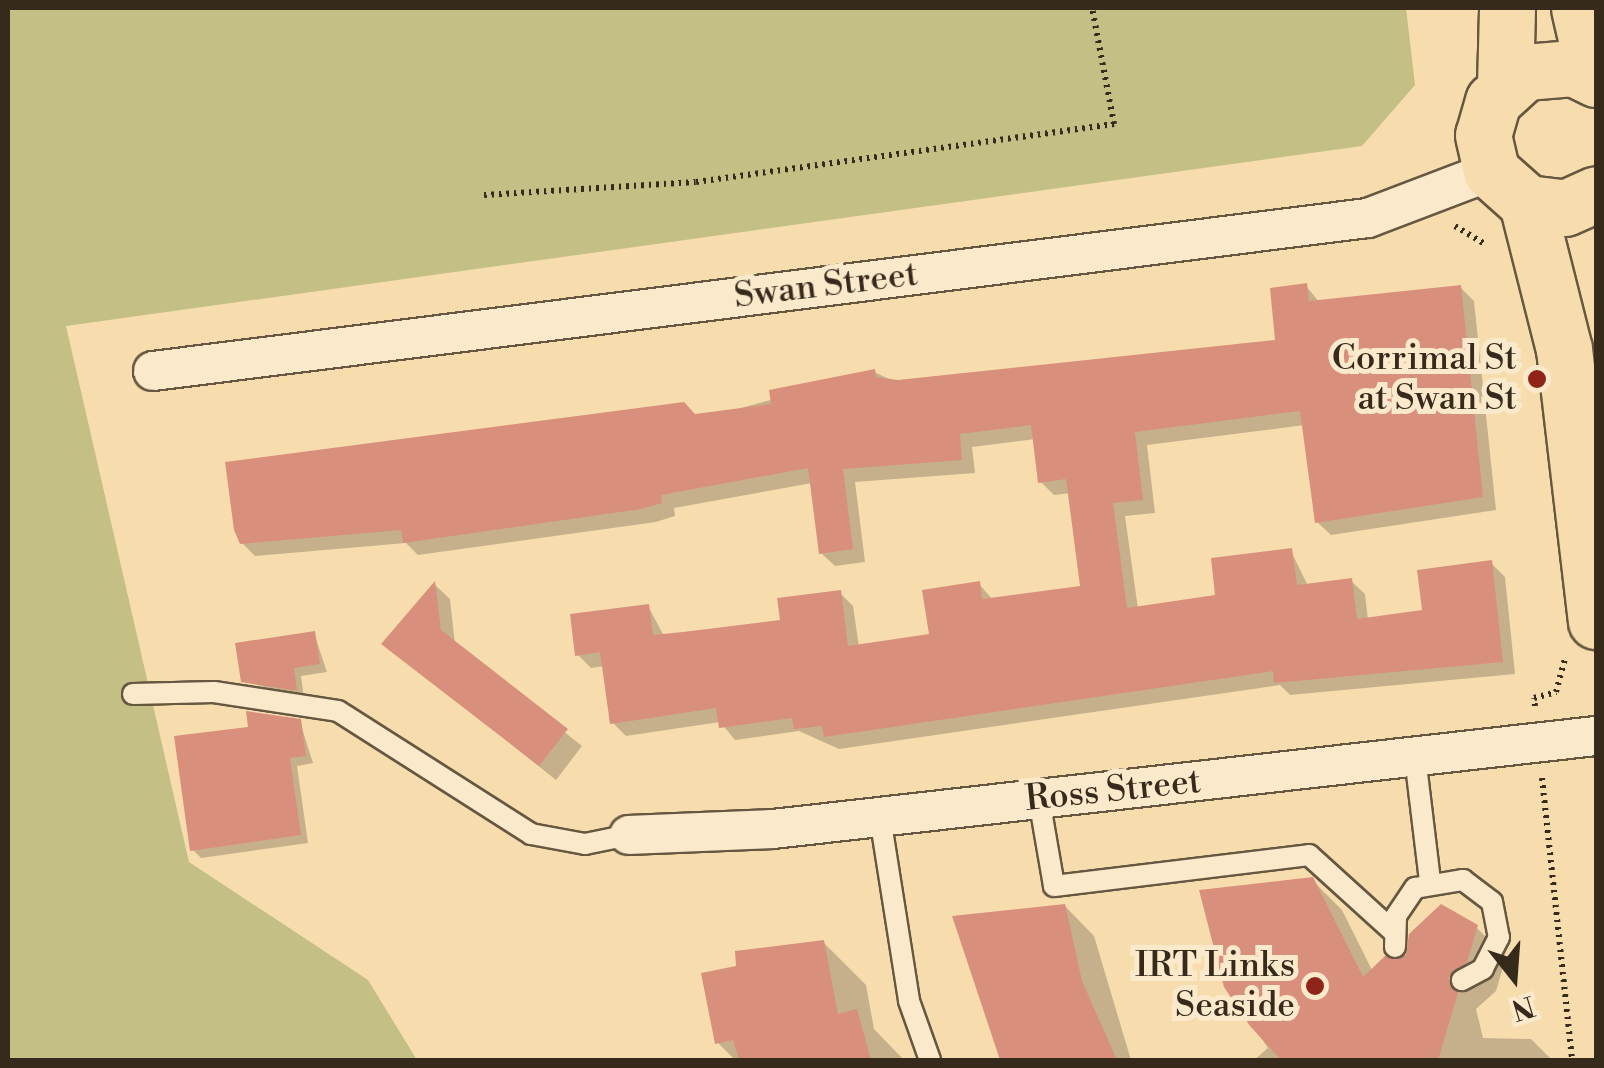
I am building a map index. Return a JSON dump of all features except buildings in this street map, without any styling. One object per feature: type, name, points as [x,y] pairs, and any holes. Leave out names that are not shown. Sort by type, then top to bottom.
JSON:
[{"type":"main road","points":[[1507,8],[1504,86],[1483,136],[1509,187],[1564,349],[1579,629]]},
{"type":"main road","points":[[1504,86],[1548,66],[1596,79],[1579,8]]},
{"type":"main road","points":[[1509,187],[1566,208],[1596,194]]},
{"type":"street","name":"Swan Street","points":[[153,371],[1424,204],[1509,187]]},
{"type":"street","name":"Ross Street","points":[[629,835],[880,817],[1596,736]]},
{"type":"lane","points":[[133,694],[214,692],[338,710],[531,834],[585,844],[629,835]]},
{"type":"lane","points":[[1416,757],[1430,881]]},
{"type":"lane","points":[[1039,799],[1054,886],[1309,855],[1394,939],[1403,901],[1430,881],[1463,880],[1498,918],[1494,954],[1462,980]]},
{"type":"lane","points":[[880,817],[908,1001],[930,1060]]},
{"type":"path","points":[[484,195],[696,182],[1114,124],[1092,8]]},
{"type":"path","points":[[1424,204],[1500,250]]},
{"type":"path","points":[[1572,1060],[1534,698],[1556,692],[1567,672],[1579,629]]},
{"type":"shaded area","points":[[8,8],[1406,8],[1415,85],[1362,146],[66,326],[189,862],[368,980],[417,1060],[8,1060]]},
{"type":"place","name":"Corrimal St at Swan St","points":[[1537,379]]},
{"type":"place","name":"IRT Links Seaside","points":[[1315,986]]}]
